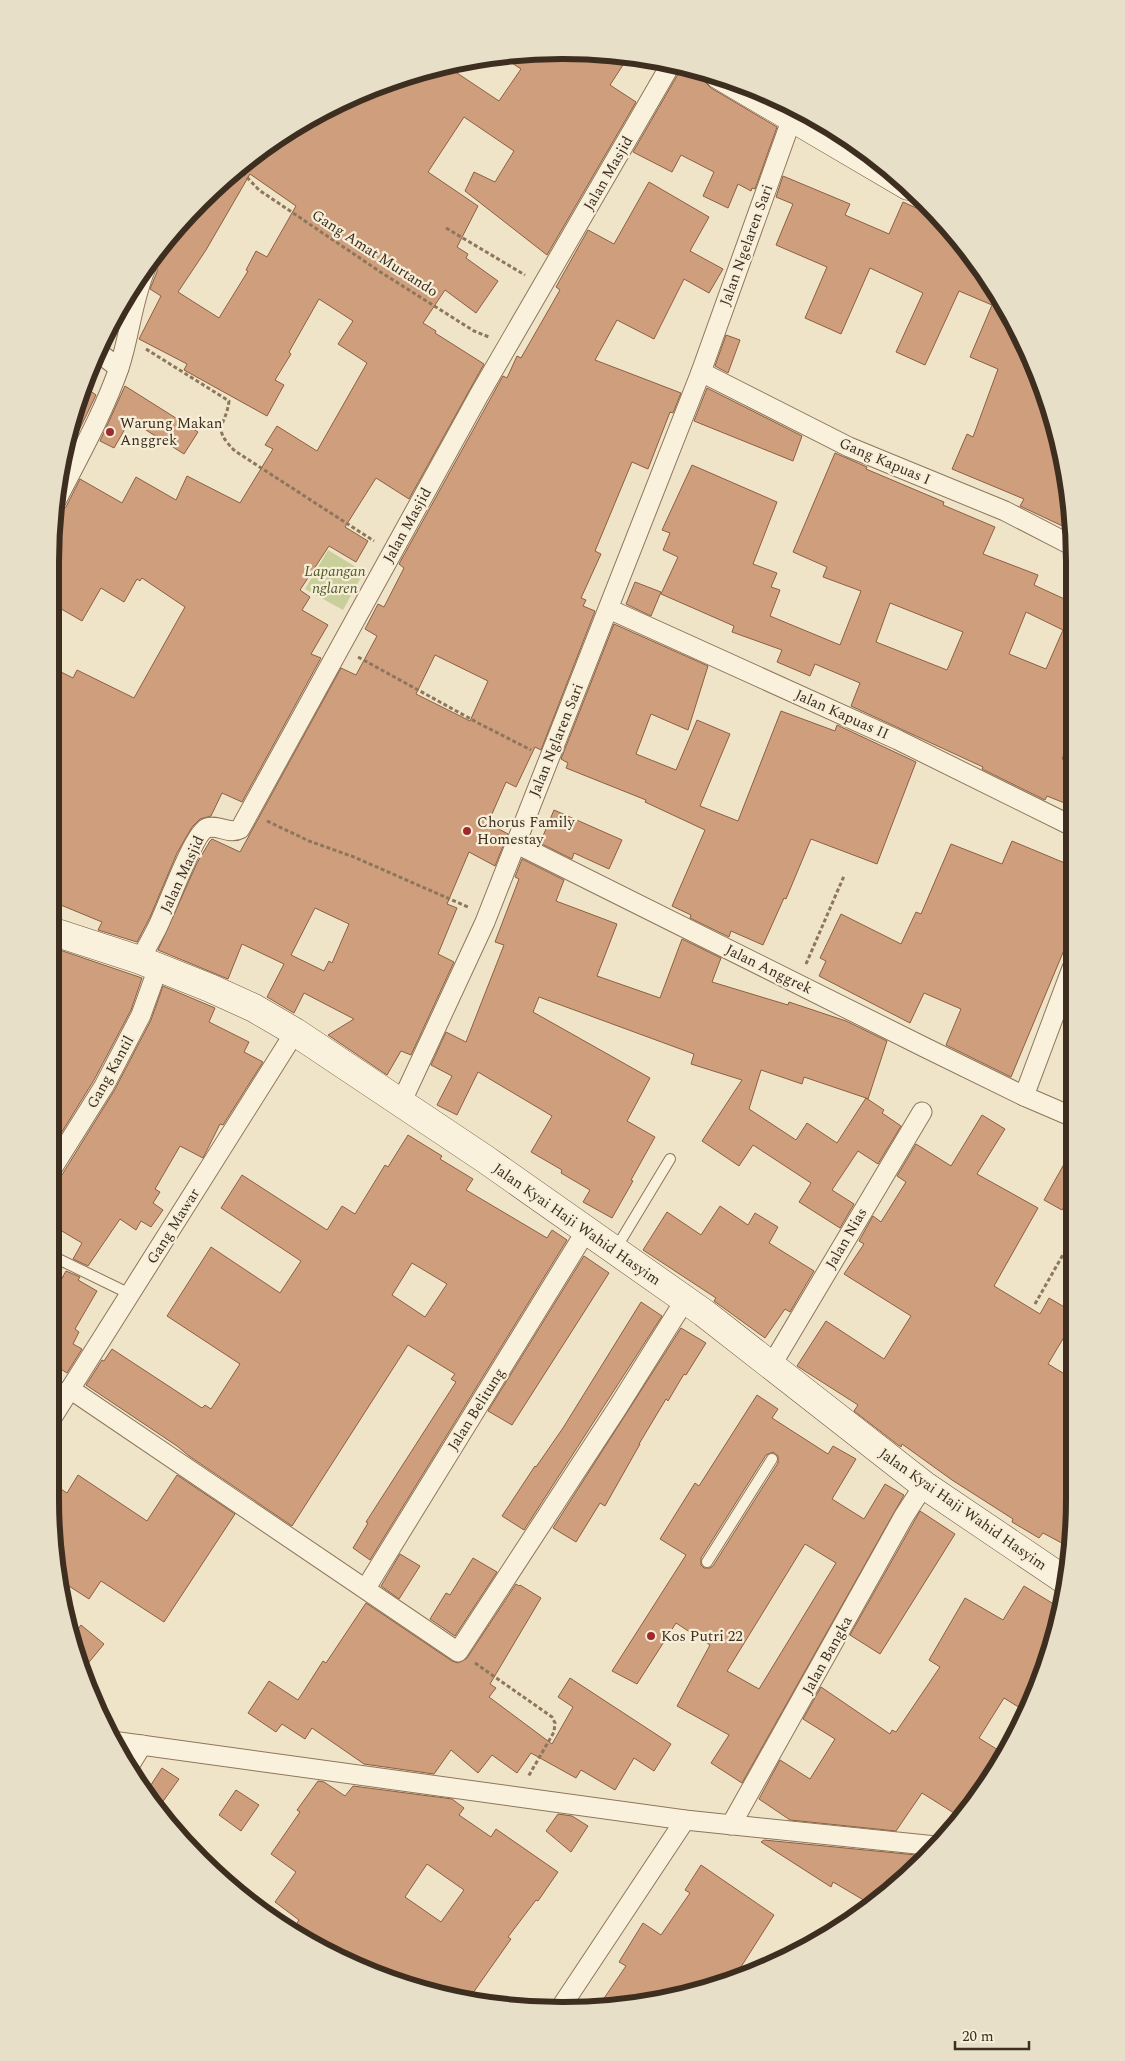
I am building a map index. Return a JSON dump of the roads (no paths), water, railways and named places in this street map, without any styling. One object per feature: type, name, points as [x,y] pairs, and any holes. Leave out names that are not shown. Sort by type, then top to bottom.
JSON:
[{"type":"main road","points":[[761,100],[792,118],[818,128]]},
{"type":"main road","name":"Jalan Kyai Haji Wahid Hasyim","points":[[59,934],[149,964],[254,1008],[295,1032],[485,1159],[615,1250],[771,1366],[924,1485],[1060,1577]]},
{"type":"street","name":"Jalan Masjid","points":[[149,964],[157,930],[190,852],[204,829],[209,827],[238,831],[250,813],[391,553],[507,345],[668,70]]},
{"type":"street","name":"Jalan Ngelaren Sari","points":[[701,372],[792,118]]},
{"type":"street","points":[[65,482],[119,368],[136,296]]},
{"type":"street","points":[[103,356],[119,368]]},
{"type":"street","name":"Gang Kapuas I","points":[[701,372],[849,447],[1005,511],[1065,542]]},
{"type":"street","name":"Jalan Nglaren Sari","points":[[401,1103],[487,915],[701,372]]},
{"type":"street","name":"Jalan Kapuas II","points":[[609,609],[898,740],[1066,823]]},
{"type":"street","name":"Jalan Anggrek","points":[[515,843],[1024,1096],[1066,1114]]},
{"type":"street","name":"Gang Kantil","points":[[59,1158],[104,1086],[137,1023],[149,964]]},
{"type":"street","points":[[1024,1096],[1066,984]]},
{"type":"street","name":"Gang Mawar","points":[[59,1407],[295,1032]]},
{"type":"street","name":"Jalan Nias","points":[[771,1366],[922,1112]]},
{"type":"street","name":"Jalan Belitung","points":[[366,1588],[586,1231]]},
{"type":"street","points":[[70,1389],[458,1652],[613,1415],[684,1300]]},
{"type":"street","name":"Jalan Bangka","points":[[731,1825],[904,1516],[924,1485]]},
{"type":"street","points":[[122,1742],[686,1820],[928,1845]]},
{"type":"street","points":[[133,1760],[142,1745]]},
{"type":"street","points":[[564,2002],[686,1820]]},
{"type":"lane","points":[[615,1250],[670,1159]]},
{"type":"lane","points":[[59,1259],[130,1294]]},
{"type":"lane","points":[[707,1562],[772,1459]]},
{"type":"place","name":"Warung Makan Anggrek","points":[[110,432]]},
{"type":"place","name":"Chorus Family Homestay","points":[[467,831]]},
{"type":"place","name":"Kos Putri 22","points":[[651,1636]]},
{"type":"park label","name":"Lapangan nglaren","points":[[335,580]]}]
